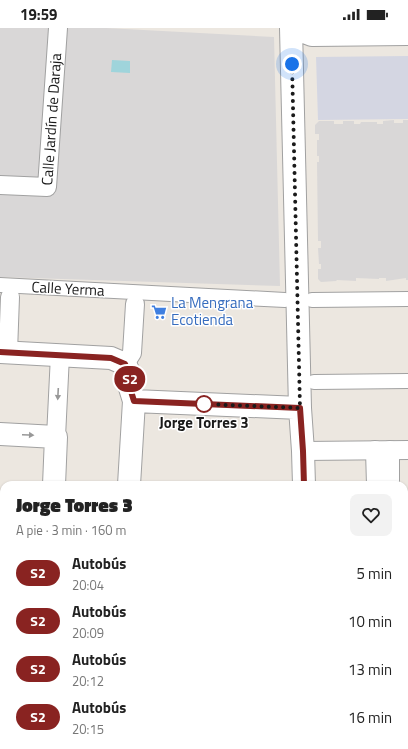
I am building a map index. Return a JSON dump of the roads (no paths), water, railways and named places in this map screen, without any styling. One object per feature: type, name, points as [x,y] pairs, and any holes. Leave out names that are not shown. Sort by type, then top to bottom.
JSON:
[{"type":"street","name":"Calle Jardín de Daraja","points":[[0,185],[47,187],[58,28]]},
{"type":"street","points":[[291,28],[300,408],[304,481]]},
{"type":"street","points":[[294,28],[312,35],[408,34]]},
{"type":"street","points":[[7,290],[4,352],[111,358],[125,364],[130,374],[130,388],[134,401],[129,481]]},
{"type":"street","name":"Calle Yerma","points":[[7,290],[135,298],[285,300]]},
{"type":"street","points":[[125,364],[132,353],[135,298]]},
{"type":"street","points":[[312,300],[408,299]]},
{"type":"street","points":[[54,481],[60,356]]},
{"type":"street","points":[[314,382],[408,381]]},
{"type":"street","points":[[134,401],[300,408]]},
{"type":"street","points":[[0,434],[56,437]]},
{"type":"street","points":[[377,481],[382,450]]},
{"type":"street","points":[[382,450],[389,481]]},
{"type":"street","points":[[303,451],[408,450]]},
{"type":"water","points":[[112,60],[130,61],[130,73],[111,72]]},
{"type":"place","name":"La Mengrana Ecotienda","points":[[159,312]]},
{"type":"place","name":"Jorge Torres 3","points":[[204,404]]}]
